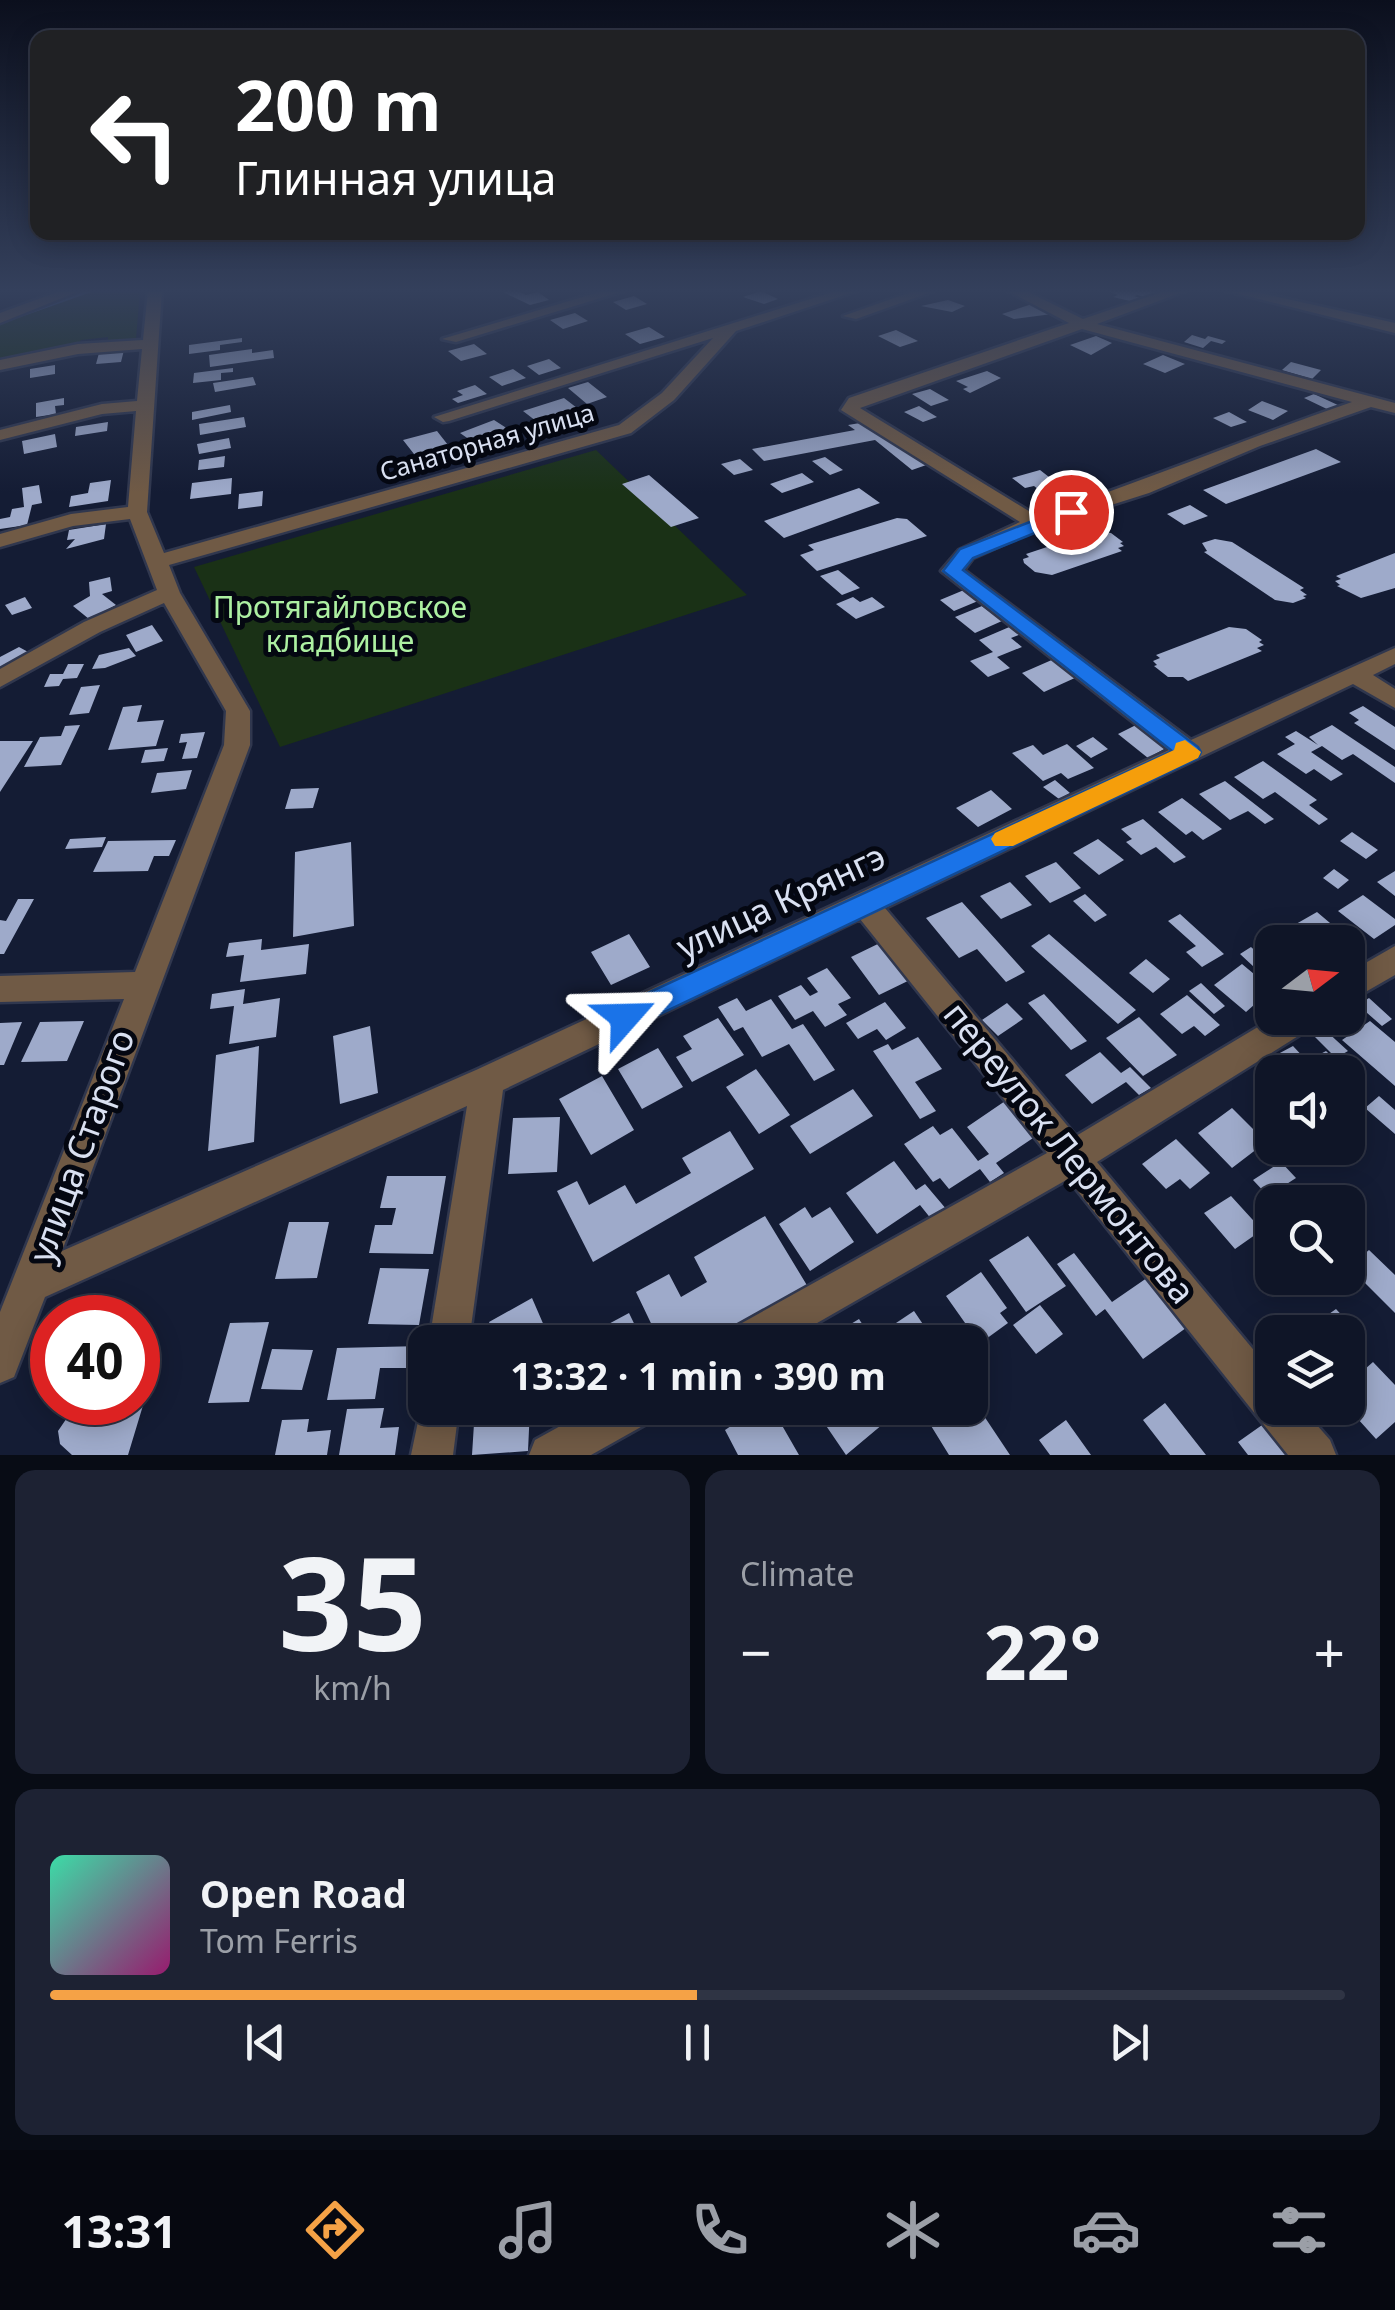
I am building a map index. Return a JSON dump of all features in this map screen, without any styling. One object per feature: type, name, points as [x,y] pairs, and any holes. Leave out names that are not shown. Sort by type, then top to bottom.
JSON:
[{"type":"street","points":[[0,365],[35,358]]},
{"type":"street","points":[[0,542],[71,520],[137,512],[150,358]]},
{"type":"street","points":[[443,416],[636,358]]},
{"type":"street","name":"Санаторная улица","points":[[156,562],[626,429],[648,416],[704,358]]},
{"type":"street","points":[[984,358],[855,402],[850,410],[1035,523]]},
{"type":"street","points":[[1208,358],[1395,408]]},
{"type":"street","points":[[1190,752],[952,571],[966,554],[1035,523],[1142,489],[1254,442],[1369,402]]},
{"type":"street","points":[[0,436],[102,409],[148,405]]},
{"type":"street","name":"улица Старого","points":[[0,1363],[237,746],[238,711],[169,593],[137,512]]},
{"type":"street","points":[[0,679],[92,627],[169,593]]},
{"type":"street","name":"улица Крянгэ","points":[[32,1283],[488,1081],[1395,655]]},
{"type":"street","points":[[1355,674],[1395,700]]},
{"type":"street","name":"переулок Лермонтова","points":[[865,904],[1255,1381]]},
{"type":"street","points":[[1365,978],[1395,960]]},
{"type":"street","points":[[0,989],[142,985]]},
{"type":"street","points":[[777,1325],[1073,1156],[1272,1035]]},
{"type":"street","points":[[452,1325],[488,1081]]},
{"type":"street","points":[[432,1455],[436,1425]]},
{"type":"street","points":[[550,1455],[604,1425]]},
{"type":"street","name":"переулок Лермонтова","points":[[1290,1425],[1315,1455]]},
{"type":"green space","name":"Протягайловское кладбище","points":[[596,450],[747,595],[280,747],[194,567]]},
{"type":"building","points":[[98,358],[122,358],[121,362],[96,364]]},
{"type":"building","points":[[209,358],[274,358],[274,358],[210,367]]},
{"type":"building","points":[[1170,358],[1185,364],[1165,373],[1143,364]]},
{"type":"building","points":[[549,359],[561,368],[539,375],[527,366]]},
{"type":"building","points":[[1291,362],[1321,370],[1312,379],[1282,370]]},
{"type":"building","points":[[55,365],[55,374],[30,378],[30,369]]},
{"type":"building","points":[[233,368],[233,372],[221,373],[221,380],[193,383],[194,373]]},
{"type":"building","points":[[513,369],[526,378],[502,386],[489,377]]},
{"type":"building","points":[[987,371],[1001,378],[970,393],[963,389],[968,387],[956,381]]},
{"type":"building","points":[[253,377],[256,385],[215,392],[213,383]]},
{"type":"building","points":[[588,382],[607,397],[587,404],[568,388]]},
{"type":"building","points":[[475,385],[487,394],[458,403],[452,399],[463,395],[457,391]]},
{"type":"building","points":[[930,389],[949,400],[931,406],[912,394]]},
{"type":"building","points":[[1314,394],[1340,406],[1329,410],[1304,398]]},
{"type":"building","points":[[64,398],[64,405],[55,406],[56,414],[36,417],[36,403]]},
{"type":"building","points":[[564,398],[577,408],[536,421],[523,411]]},
{"type":"building","points":[[1262,401],[1288,411],[1273,420],[1248,410]]},
{"type":"building","points":[[230,405],[231,412],[192,420],[192,412]]},
{"type":"building","points":[[919,406],[937,417],[923,422],[904,412]]},
{"type":"building","points":[[1229,412],[1247,422],[1231,427],[1213,418]]},
{"type":"building","points":[[244,417],[246,427],[200,435],[199,424]]},
{"type":"building","points":[[494,420],[508,429],[473,442],[460,433]]},
{"type":"building","points":[[547,421],[558,429],[532,438],[521,429]]},
{"type":"building","points":[[108,422],[107,431],[75,436],[76,427]]},
{"type":"building","points":[[866,422],[932,463],[912,470],[875,440],[764,461],[752,449],[855,430],[848,425]]},
{"type":"building","points":[[437,431],[448,445],[414,454],[403,440]]},
{"type":"building","points":[[55,434],[57,447],[24,454],[22,441]]},
{"type":"building","points":[[229,438],[231,448],[199,454],[197,444]]},
{"type":"building","points":[[1316,449],[1341,462],[1226,504],[1203,490]]},
{"type":"building","points":[[225,456],[224,467],[198,470],[199,460]]},
{"type":"building","points":[[825,457],[843,470],[830,475],[812,461]]},
{"type":"building","points":[[740,459],[753,470],[734,475],[721,464]]},
{"type":"building","points":[[1040,470],[1058,484],[1039,490],[1034,486],[1025,488],[1012,478]]},
{"type":"building","points":[[802,473],[814,482],[782,493],[770,484]]},
{"type":"building","points":[[649,475],[699,518],[671,527],[622,484]]},
{"type":"building","points":[[232,478],[231,494],[190,499],[192,483]]},
{"type":"building","points":[[111,480],[108,501],[69,507],[71,496],[88,493],[90,483]]},
{"type":"building","points":[[39,485],[42,503],[32,505],[27,525],[0,529],[0,519],[10,517],[12,509],[24,507],[22,488]]},
{"type":"building","points":[[859,488],[880,503],[784,538],[764,521]]},
{"type":"building","points":[[263,491],[262,506],[238,509],[239,494]]},
{"type":"building","points":[[1190,505],[1208,516],[1184,525],[1167,514]]},
{"type":"building","points":[[897,518],[907,519],[927,536],[817,571],[800,555],[814,550],[808,545]]},
{"type":"building","points":[[106,524],[104,539],[66,549],[75,539],[67,540],[69,530]]},
{"type":"building","points":[[1095,531],[1111,533],[1123,542],[1120,543],[1124,546],[1118,548],[1122,551],[1052,575],[1035,572],[1024,563],[1023,559],[1029,557],[1026,554]]},
{"type":"building","points":[[1215,539],[1232,542],[1304,588],[1300,590],[1306,598],[1293,603],[1275,600],[1204,552],[1207,551],[1202,543]]},
{"type":"building","points":[[1395,553],[1395,588],[1361,598],[1337,586],[1340,585],[1335,581],[1341,579],[1336,576]]},
{"type":"building","points":[[838,570],[860,588],[842,595],[820,576]]},
{"type":"building","points":[[110,577],[112,591],[102,594],[116,605],[89,619],[73,606],[90,596],[89,582]]},
{"type":"building","points":[[964,590],[978,601],[954,611],[940,600]]},
{"type":"building","points":[[25,597],[32,608],[12,615],[5,605]]},
{"type":"building","points":[[853,597],[860,602],[872,597],[885,607],[856,619],[836,604]]},
{"type":"building","points":[[982,606],[1002,621],[975,633],[955,617]]},
{"type":"building","points":[[152,625],[163,641],[136,652],[126,635]]},
{"type":"building","points":[[1014,625],[1024,633],[1011,638],[1022,647],[997,657],[1010,668],[988,677],[970,661],[993,652],[979,640]]},
{"type":"building","points":[[1229,627],[1246,629],[1262,640],[1259,642],[1264,645],[1257,648],[1262,651],[1188,681],[1168,677],[1154,666],[1157,665],[1153,661],[1160,658],[1156,655]]},
{"type":"building","points":[[19,647],[30,653],[0,670],[0,657]]},
{"type":"building","points":[[129,648],[136,656],[92,669],[99,655]]},
{"type":"building","points":[[1054,659],[1077,677],[1044,692],[1022,673]]},
{"type":"building","points":[[68,664],[84,664],[77,678],[44,687],[50,674],[63,674]]},
{"type":"building","points":[[100,685],[89,713],[69,715],[81,687]]},
{"type":"building","points":[[142,705],[137,722],[164,720],[156,746],[108,750],[123,707]]},
{"type":"building","points":[[1363,706],[1395,727],[1395,750],[1354,723],[1359,720],[1349,713]]},
{"type":"building","points":[[80,725],[61,765],[24,767],[40,737],[61,736],[65,726]]},
{"type":"building","points":[[1136,725],[1166,748],[1148,758],[1118,734]]},
{"type":"building","points":[[1332,725],[1395,767],[1395,783],[1353,754],[1342,760],[1322,746],[1311,752],[1343,774],[1331,781],[1314,769],[1306,774],[1277,754],[1295,744],[1285,737],[1296,731],[1318,745],[1309,737]]},
{"type":"building","points":[[205,732],[197,758],[182,759],[187,742],[179,743],[181,734]]},
{"type":"building","points":[[1093,737],[1108,749],[1091,758],[1076,746]]},
{"type":"building","points":[[0,741],[33,741],[0,792]]},
{"type":"building","points":[[1067,744],[1094,768],[1068,779],[1061,773],[1043,781],[1012,753],[1033,745],[1043,755]]},
{"type":"building","points":[[168,748],[164,761],[141,763],[145,750]]},
{"type":"building","points":[[1263,761],[1317,800],[1309,805],[1328,819],[1319,825],[1275,792],[1263,799],[1234,777]]},
{"type":"building","points":[[192,770],[186,789],[151,793],[157,773]]},
{"type":"building","points":[[1055,780],[1070,793],[1059,799],[1043,787]]},
{"type":"building","points":[[1225,781],[1274,819],[1265,824],[1248,811],[1230,820],[1199,794]]},
{"type":"building","points":[[319,788],[313,808],[285,809],[291,789]]},
{"type":"building","points":[[991,790],[1012,809],[978,827],[956,808]]},
{"type":"building","points":[[1182,798],[1222,829],[1203,840],[1192,831],[1186,835],[1158,812]]},
{"type":"building","points":[[1143,819],[1186,857],[1174,863],[1156,847],[1141,855],[1126,842],[1132,839],[1121,829]]},
{"type":"building","points":[[1352,832],[1378,850],[1366,859],[1340,841]]},
{"type":"building","points":[[106,837],[102,847],[65,849],[70,839]]},
{"type":"building","points":[[1098,839],[1124,860],[1099,875],[1073,853]]},
{"type":"building","points":[[176,840],[169,856],[154,856],[148,871],[93,872],[108,841]]},
{"type":"building","points":[[351,842],[354,926],[293,937],[295,852]]},
{"type":"building","points":[[1056,862],[1081,888],[1050,903],[1025,876]]},
{"type":"building","points":[[1334,869],[1349,880],[1338,889],[1323,878]]},
{"type":"building","points":[[1395,871],[1395,896],[1377,882]]},
{"type":"building","points":[[1010,882],[1032,905],[1001,919],[980,896]]},
{"type":"building","points":[[1085,894],[1107,915],[1095,922],[1073,901]]},
{"type":"building","points":[[1363,895],[1395,919],[1395,925],[1374,939],[1365,932],[1365,925],[1356,925],[1338,911]]},
{"type":"building","points":[[18,899],[34,899],[4,954],[0,954],[0,920],[6,921]]},
{"type":"building","points":[[962,902],[1025,972],[1006,982],[977,949],[959,958],[926,918]]},
{"type":"building","points":[[1317,912],[1333,925],[1294,925]]},
{"type":"building","points":[[1180,914],[1224,954],[1202,967],[1186,952],[1196,946],[1168,921]]},
{"type":"building","points":[[629,934],[650,967],[611,985],[591,952]]},
{"type":"building","points":[[1049,934],[1136,1010],[1118,1024],[1031,946]]},
{"type":"building","points":[[262,939],[261,950],[309,944],[306,974],[240,982],[244,955],[226,957],[229,943]]},
{"type":"building","points":[[884,941],[914,978],[879,995],[851,957]]},
{"type":"building","points":[[1251,947],[1255,951],[1254,967],[1240,954]]},
{"type":"building","points":[[1146,959],[1170,979],[1153,993],[1129,973]]},
{"type":"building","points":[[1242,964],[1255,975],[1255,1004],[1246,1012],[1214,985]]},
{"type":"building","points":[[827,968],[851,998],[838,1004],[847,1015],[825,1027],[813,1011],[795,1020],[778,996],[801,985],[810,996],[818,992],[807,978]]},
{"type":"building","points":[[1201,983],[1225,1006],[1214,1014],[1189,991]]},
{"type":"building","points":[[245,989],[243,1004],[280,998],[276,1037],[229,1044],[234,1006],[210,1009],[212,994]]},
{"type":"building","points":[[1044,994],[1087,1041],[1071,1050],[1028,1003]]},
{"type":"building","points":[[1187,995],[1220,1025],[1205,1036],[1194,1026],[1182,1034],[1160,1014]]},
{"type":"building","points":[[737,998],[746,1011],[771,999],[792,1029],[803,1024],[835,1070],[814,1081],[789,1044],[762,1057],[743,1027],[734,1031],[718,1007]]},
{"type":"building","points":[[1369,998],[1392,1019],[1382,1026],[1365,1011],[1365,1001]]},
{"type":"building","points":[[885,1002],[906,1028],[886,1040],[877,1029],[858,1039],[846,1023]]},
{"type":"building","points":[[1007,1003],[1023,1019],[998,1036],[982,1020]]},
{"type":"building","points":[[1139,1017],[1177,1055],[1143,1076],[1106,1038]]},
{"type":"building","points":[[718,1018],[744,1055],[692,1082],[676,1057],[692,1049],[683,1036]]},
{"type":"building","points":[[84,1021],[67,1061],[21,1062],[40,1022]]},
{"type":"building","points":[[1370,1021],[1395,1042],[1395,1086],[1365,1060],[1365,1055],[1359,1055],[1342,1040],[1349,1035],[1365,1035],[1365,1024]]},
{"type":"building","points":[[22,1022],[4,1065],[0,1065],[0,1023]]},
{"type":"building","points":[[370,1026],[378,1093],[340,1104],[333,1036]]},
{"type":"building","points":[[1313,1035],[1331,1035],[1348,1051],[1333,1055]]},
{"type":"building","points":[[918,1037],[942,1069],[915,1082],[936,1111],[920,1119],[873,1051],[888,1044],[892,1050]]},
{"type":"building","points":[[259,1046],[254,1142],[208,1151],[216,1055]]},
{"type":"building","points":[[1293,1046],[1301,1055],[1279,1055]]},
{"type":"building","points":[[658,1048],[683,1087],[642,1109],[618,1069]]},
{"type":"building","points":[[1100,1052],[1121,1073],[1130,1067],[1151,1088],[1139,1095],[1126,1082],[1092,1104],[1065,1075]]},
{"type":"building","points":[[756,1069],[790,1115],[759,1134],[726,1087]]},
{"type":"building","points":[[602,1076],[634,1130],[591,1155],[559,1099]]},
{"type":"building","points":[[853,1089],[873,1116],[810,1154],[790,1126]]},
{"type":"building","points":[[1379,1096],[1395,1110],[1395,1134],[1365,1108]]},
{"type":"building","points":[[1011,1097],[1042,1132],[996,1163],[1004,1173],[990,1182],[980,1169],[949,1189],[940,1178],[933,1182],[904,1144],[933,1126],[940,1135],[952,1128],[978,1161],[989,1154],[967,1127]]},
{"type":"building","points":[[1232,1108],[1255,1131],[1255,1150],[1232,1168],[1198,1133]]},
{"type":"building","points":[[560,1117],[557,1172],[508,1174],[513,1118]]},
{"type":"building","points":[[730,1131],[754,1169],[593,1262],[557,1191],[577,1181],[589,1205],[625,1185],[636,1204],[691,1173],[682,1158]]},
{"type":"building","points":[[1176,1139],[1210,1173],[1190,1189],[1180,1179],[1166,1189],[1142,1164]]},
{"type":"building","points":[[894,1161],[916,1190],[925,1184],[947,1210],[932,1220],[920,1205],[877,1234],[846,1193]]},
{"type":"building","points":[[1276,1165],[1284,1165],[1296,1178],[1285,1185],[1258,1185],[1253,1180]]},
{"type":"building","points":[[387,1176],[446,1176],[433,1254],[369,1253],[375,1225],[392,1225],[396,1208],[380,1208]]},
{"type":"building","points":[[1231,1196],[1255,1222],[1255,1235],[1235,1249],[1204,1213]]},
{"type":"building","points":[[805,1207],[812,1218],[830,1207],[854,1242],[810,1271],[779,1224]]},
{"type":"building","points":[[765,1216],[808,1287],[744,1325],[652,1325],[636,1292],[669,1274],[681,1297],[707,1282],[694,1257]]},
{"type":"building","points":[[289,1222],[329,1222],[317,1278],[275,1279]]},
{"type":"building","points":[[1028,1236],[1066,1286],[1026,1312],[989,1260]]},
{"type":"building","points":[[1369,1250],[1395,1275],[1395,1313],[1365,1283],[1365,1253]]},
{"type":"building","points":[[1074,1253],[1112,1302],[1157,1271],[1197,1320],[1143,1359],[1105,1309],[1096,1316],[1057,1264]]},
{"type":"building","points":[[380,1268],[429,1269],[419,1325],[368,1324]]},
{"type":"building","points":[[981,1272],[1007,1308],[1000,1313],[1008,1323],[988,1338],[988,1325],[966,1325],[946,1296]]},
{"type":"building","points":[[532,1298],[544,1325],[490,1325],[489,1322]]},
{"type":"building","points":[[1040,1305],[1063,1334],[1036,1354],[1013,1325]]},
{"type":"building","points":[[914,1311],[923,1325],[893,1325]]},
{"type":"building","points":[[629,1313],[635,1325],[607,1325]]},
{"type":"building","points":[[269,1322],[249,1402],[208,1403],[230,1323]]},
{"type":"building","points":[[408,1346],[408,1368],[380,1368],[375,1399],[327,1400],[337,1348]]},
{"type":"building","points":[[272,1349],[313,1350],[302,1390],[261,1389]]},
{"type":"building","points":[[1373,1362],[1395,1385],[1395,1422],[1376,1439],[1363,1425],[1365,1369]]},
{"type":"building","points":[[1165,1403],[1206,1455],[1170,1455],[1143,1420]]},
{"type":"building","points":[[384,1408],[380,1428],[399,1427],[395,1455],[339,1455],[347,1409]]},
{"type":"building","points":[[309,1419],[307,1432],[331,1430],[327,1455],[275,1455],[282,1420]]},
{"type":"building","points":[[1066,1420],[1091,1455],[1050,1455],[1039,1440]]},
{"type":"building","points":[[988,1422],[1010,1455],[949,1455],[931,1425]]},
{"type":"building","points":[[62,1425],[137,1425],[128,1455],[72,1455],[60,1444],[58,1431]]},
{"type":"building","points":[[474,1425],[529,1425],[528,1451],[472,1455]]},
{"type":"building","points":[[732,1425],[782,1425],[799,1455],[738,1455],[725,1430]]},
{"type":"building","points":[[826,1425],[882,1425],[846,1455]]},
{"type":"building","points":[[1262,1425],[1282,1425],[1305,1455],[1248,1455],[1238,1442]]},
{"type":"slow traffic","points":[[1004,839],[1190,752],[1185,749]]},
{"type":"route","points":[[625,1017],[1190,752],[952,571],[966,554],[1035,523],[1071,512]]}]
